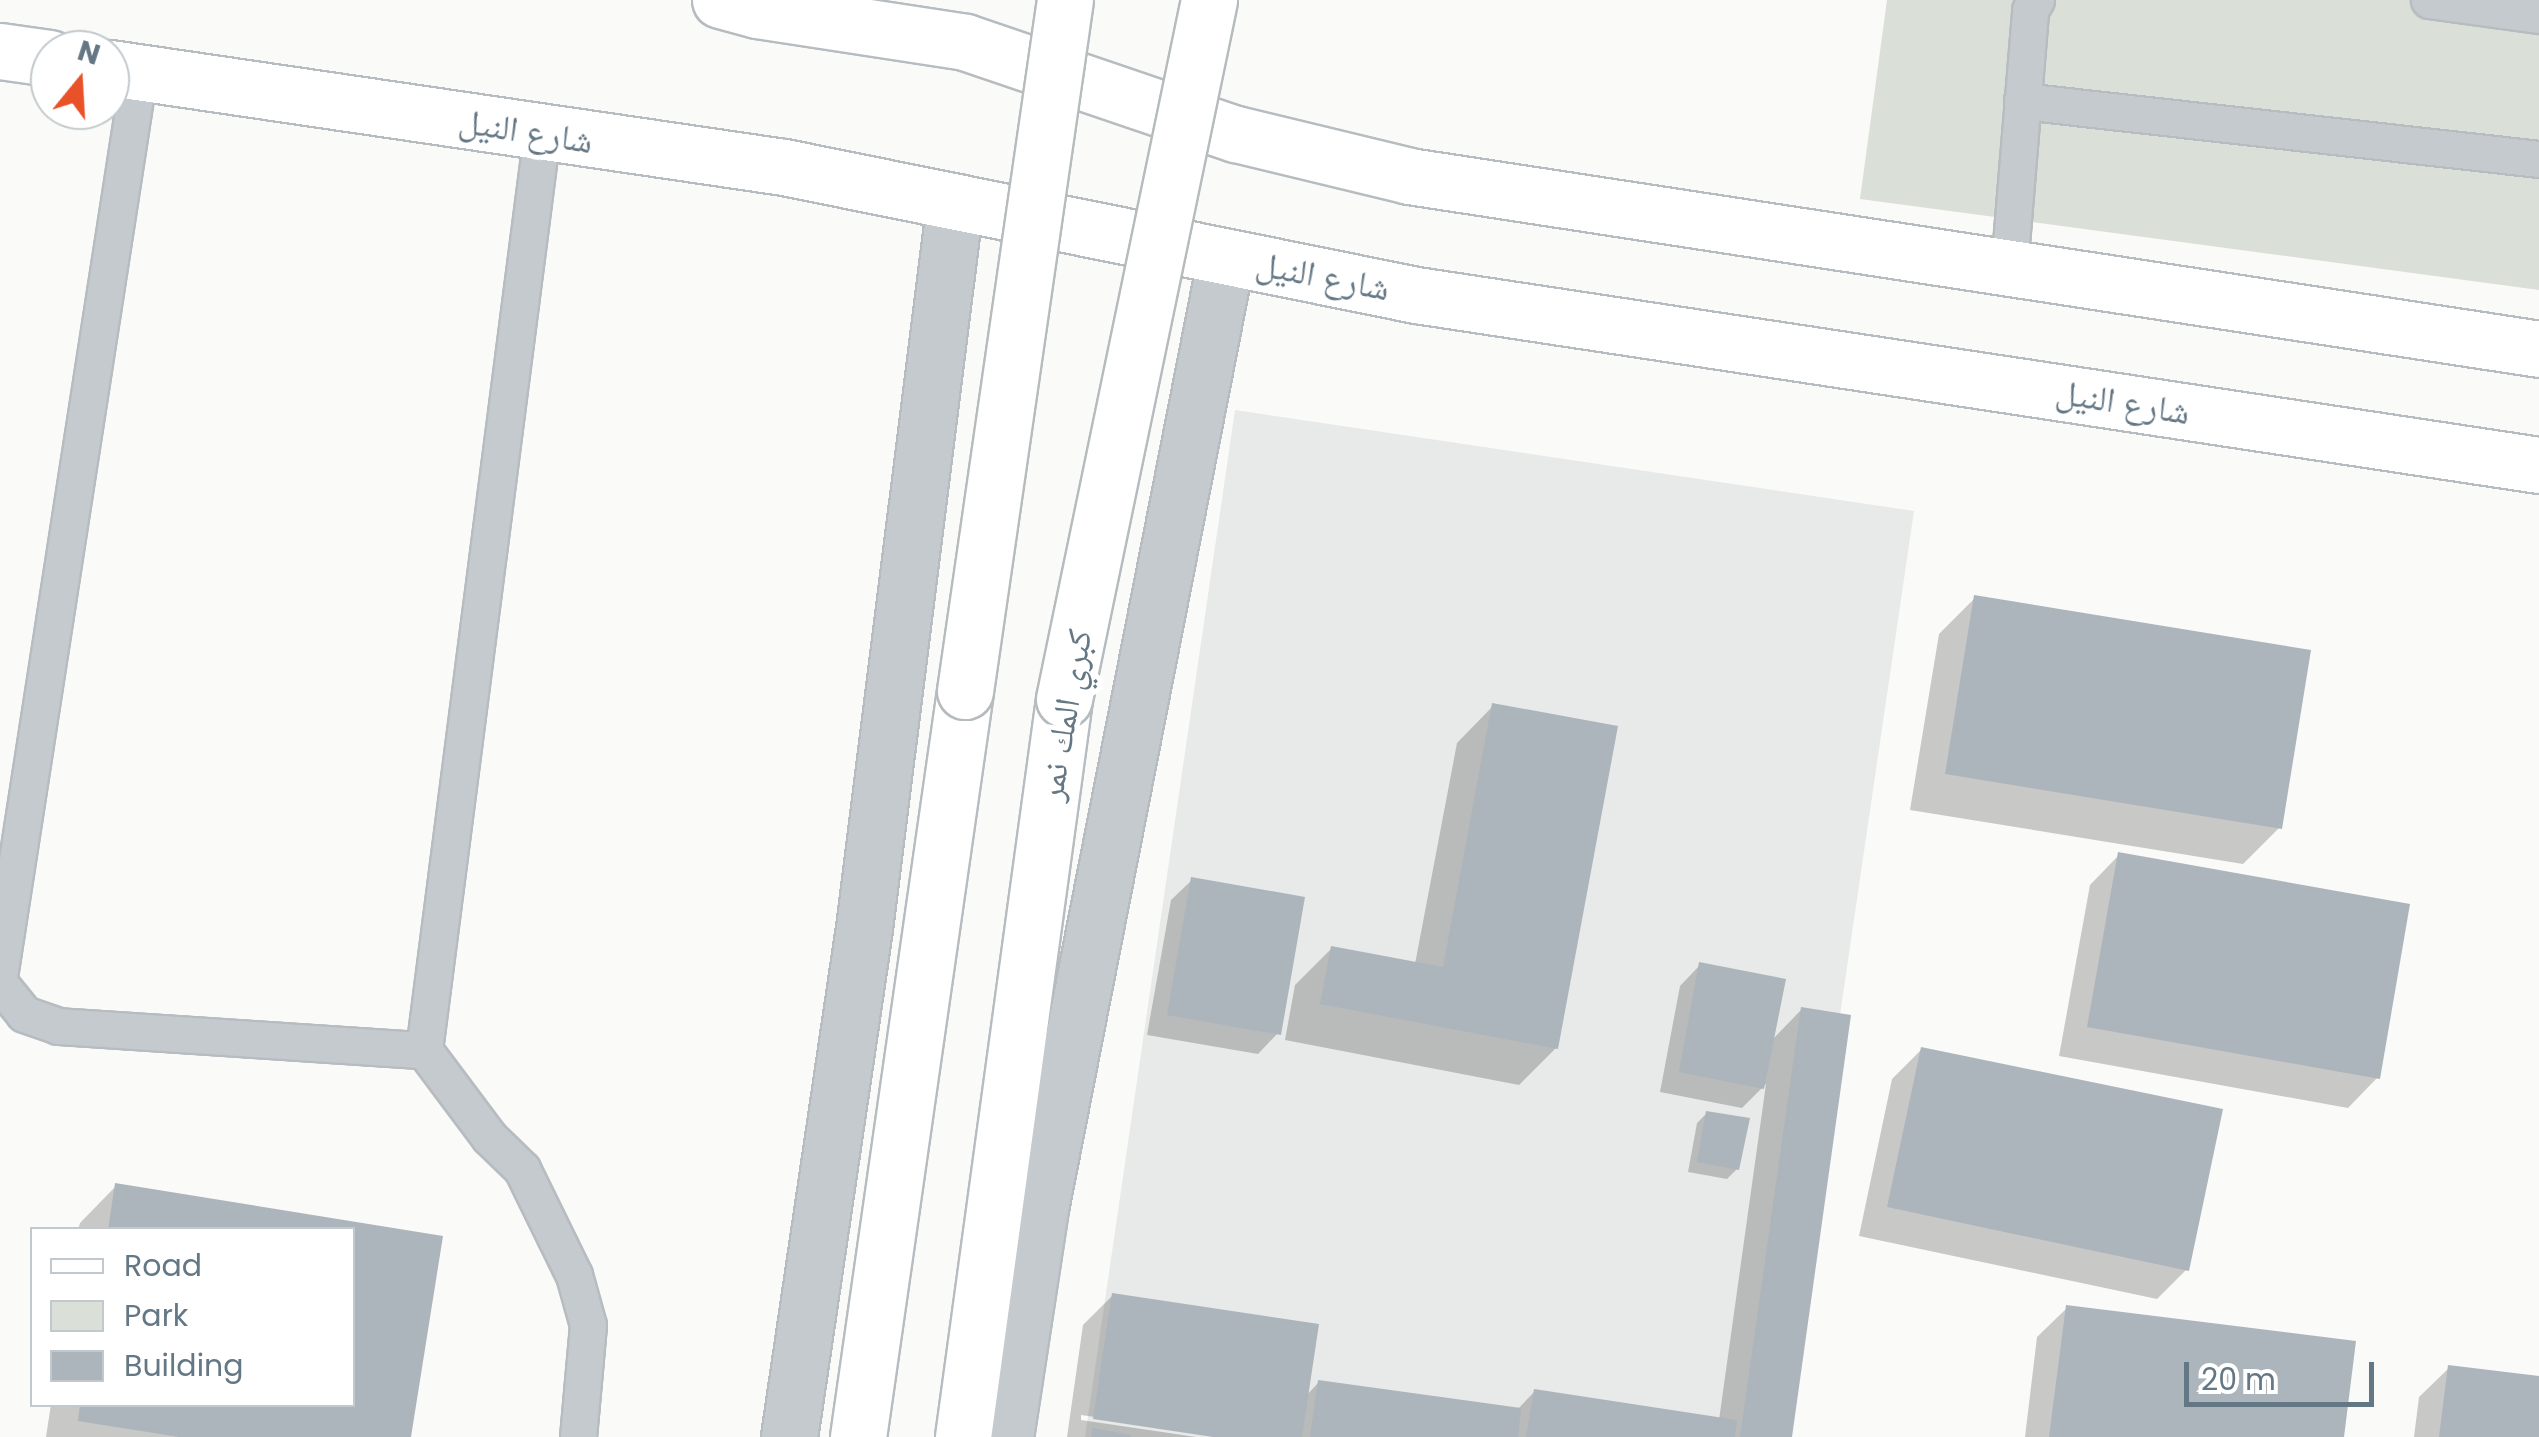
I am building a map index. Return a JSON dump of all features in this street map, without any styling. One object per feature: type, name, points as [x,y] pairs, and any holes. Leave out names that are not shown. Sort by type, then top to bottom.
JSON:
[{"type":"main road","points":[[720,0],[758,10],[965,42],[1236,134],[1409,176],[2539,350]]},
{"type":"main road","points":[[858,1437],[1065,0]]},
{"type":"main road","name":"كبري المك نمر","points":[[963,1437],[1064,699],[1208,0]]},
{"type":"main road","points":[[0,51],[30,55]]},
{"type":"main road","name":"شارع النيل","points":[[130,71],[784,167],[1416,295],[2539,464]]},
{"type":"street","points":[[789,1437],[864,928],[955,202]]},
{"type":"street","points":[[1005,1437],[1045,1184],[1226,257]]},
{"type":"lane","points":[[2008,268],[2030,10],[2036,0]]},
{"type":"lane","points":[[2429,0],[2539,15]]},
{"type":"lane","points":[[2022,101],[2539,159]]},
{"type":"lane","points":[[0,970],[116,130]]},
{"type":"lane","points":[[542,133],[424,1050],[489,1138],[522,1170],[574,1275],[588,1325],[578,1437]]},
{"type":"lane","points":[[0,984],[24,1014],[58,1026],[424,1050]]},
{"type":"shaded area","points":[[1235,410],[1914,511],[1778,1437],[1085,1437]]},
{"type":"green space","points":[[1887,0],[2539,0],[2539,290],[1860,199]]},
{"type":"building","points":[[1974,595],[2311,650],[2282,829],[1945,774]]},
{"type":"building","points":[[1492,703],[1618,726],[1558,1049],[1320,1004],[1331,946],[1443,967]]},
{"type":"building","points":[[2118,852],[2410,904],[2380,1079],[2087,1027]]},
{"type":"building","points":[[1191,877],[1305,897],[1281,1035],[1167,1015]]},
{"type":"building","points":[[1699,962],[1786,979],[1764,1089],[1679,1072]]},
{"type":"building","points":[[1801,1007],[1851,1015],[1792,1437],[1740,1437]]},
{"type":"building","points":[[1921,1047],[2223,1109],[2189,1271],[1887,1207]]},
{"type":"building","points":[[1706,1111],[1750,1118],[1739,1170],[1697,1162]]},
{"type":"building","points":[[115,1183],[443,1236],[411,1437],[179,1437],[78,1421],[80,1407],[355,1407],[355,1227],[108,1227]]},
{"type":"building","points":[[1112,1293],[1319,1324],[1302,1437],[1213,1437],[1093,1419]]},
{"type":"building","points":[[2066,1305],[2356,1341],[2344,1437],[2049,1437]]},
{"type":"building","points":[[2448,1365],[2539,1376],[2539,1437],[2439,1437]]},
{"type":"building","points":[[1318,1380],[1521,1408],[1518,1437],[1310,1437]]},
{"type":"building","points":[[1534,1389],[1737,1420],[1735,1437],[1526,1437]]},
{"type":"building","points":[[1093,1428],[1131,1435],[1131,1437],[1091,1437]]}]
